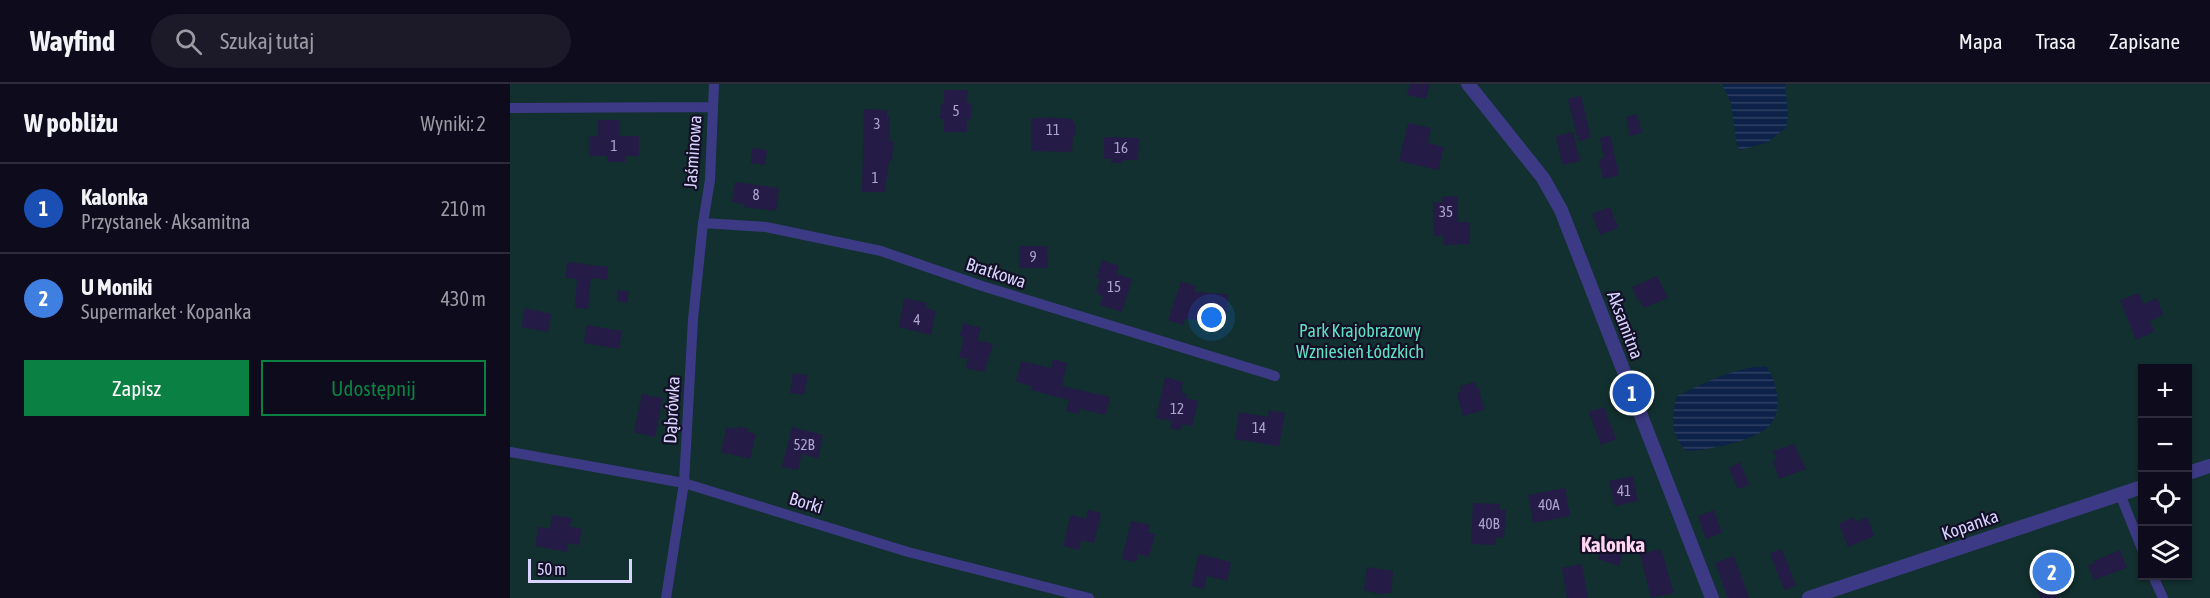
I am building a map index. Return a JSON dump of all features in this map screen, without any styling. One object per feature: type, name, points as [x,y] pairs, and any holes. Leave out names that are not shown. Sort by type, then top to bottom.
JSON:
[{"type":"street","name":"Jaśminowa","points":[[703,223],[710,180],[714,84]]},
{"type":"street","name":"Aksamitna","points":[[1468,84],[1543,178],[1561,210],[1712,598]]},
{"type":"street","points":[[510,108],[713,107]]},
{"type":"street","name":"Bratkowa","points":[[703,223],[766,227],[881,252],[982,286],[1275,376]]},
{"type":"street","name":"Dąbrówka","points":[[666,598],[684,483],[693,319],[703,223]]},
{"type":"street","name":"Borki","points":[[510,452],[684,483],[908,552],[1089,598]]},
{"type":"street","points":[[2190,472],[2210,466]]},
{"type":"street","name":"Kopanka","points":[[1809,598],[2138,488]]},
{"type":"street","points":[[2120,494],[2138,539]]},
{"type":"street","points":[[2155,580],[2163,598]]},
{"type":"green space","name":"Park Krajobrazowy Wzniesień Łódzkich","points":[[510,84],[2210,84],[2210,598],[510,598]]},
{"type":"water","points":[[1722,84],[1785,84],[1788,116],[1786,128],[1766,143],[1740,150],[1737,146],[1731,103]]},
{"type":"water","points":[[1766,366],[1774,381],[1778,397],[1776,413],[1768,427],[1752,437],[1717,447],[1687,451],[1681,445],[1673,425],[1677,396],[1731,373]]},
{"type":"building","points":[[1410,84],[1430,84],[1426,99],[1407,95]]},
{"type":"building","points":[[944,90],[968,90],[967,103],[971,103],[971,119],[967,119],[967,132],[944,132],[944,119],[940,119]]},
{"type":"building","points":[[1581,96],[1591,138],[1578,141],[1568,99]]},
{"type":"building","points":[[864,109],[887,110],[887,117],[890,117],[889,141],[893,141],[892,161],[889,161],[885,192],[862,192]]},
{"type":"building","points":[[1637,114],[1642,133],[1630,136],[1626,117]]},
{"type":"building","points":[[1031,118],[1073,119],[1073,123],[1076,124],[1076,135],[1073,135],[1072,152],[1031,151]]},
{"type":"building","points":[[598,120],[619,120],[619,136],[639,136],[639,156],[625,156],[625,162],[607,162],[607,156],[589,156],[589,137],[598,136]]},
{"type":"building","points":[[1408,123],[1431,128],[1428,143],[1444,147],[1438,170],[1399,161]]},
{"type":"building","points":[[1573,132],[1580,161],[1562,165],[1556,136]]},
{"type":"building","points":[[1610,135],[1619,175],[1603,179],[1599,160],[1604,158],[1600,138]]},
{"type":"building","points":[[1104,137],[1139,138],[1138,160],[1111,163],[1111,159],[1104,159]]},
{"type":"building","points":[[752,148],[767,150],[765,165],[751,163]]},
{"type":"building","points":[[735,182],[779,188],[776,211],[744,207],[744,204],[732,202]]},
{"type":"building","points":[[1457,196],[1458,222],[1470,222],[1470,244],[1444,245],[1443,236],[1434,236],[1433,202],[1441,202],[1441,197]]},
{"type":"building","points":[[1610,207],[1618,228],[1600,235],[1592,214]]},
{"type":"building","points":[[1019,246],[1047,246],[1048,268],[1019,268]]},
{"type":"building","points":[[1102,260],[1119,266],[1117,274],[1132,279],[1122,312],[1100,305],[1103,296],[1096,292],[1100,279],[1096,278]]},
{"type":"building","points":[[567,262],[608,267],[607,280],[591,278],[588,309],[575,308],[577,279],[566,278]]},
{"type":"building","points":[[1657,276],[1668,298],[1643,308],[1632,287]]},
{"type":"building","points":[[1181,281],[1196,286],[1194,292],[1228,294],[1226,322],[1205,323],[1205,320],[1185,319],[1183,325],[1168,320]]},
{"type":"building","points":[[618,290],[629,292],[627,303],[617,301]]},
{"type":"building","points":[[2139,293],[2143,304],[2157,298],[2163,315],[2150,321],[2154,332],[2136,340],[2120,300]]},
{"type":"building","points":[[904,298],[927,303],[926,308],[936,311],[931,335],[899,327]]},
{"type":"building","points":[[525,308],[552,314],[548,332],[521,327]]},
{"type":"building","points":[[963,323],[981,328],[977,340],[993,344],[984,372],[966,368],[968,359],[959,357],[964,337],[960,336]]},
{"type":"building","points":[[586,325],[622,331],[619,349],[584,343]]},
{"type":"building","points":[[1053,359],[1067,363],[1062,386],[1110,397],[1106,415],[1080,409],[1079,414],[1066,411],[1069,400],[1031,390],[1032,386],[1016,382],[1021,361],[1051,368]]},
{"type":"building","points":[[793,373],[808,375],[804,395],[790,393]]},
{"type":"building","points":[[1165,377],[1183,382],[1181,393],[1187,394],[1186,398],[1198,401],[1192,426],[1183,424],[1181,430],[1170,428],[1172,421],[1156,418]]},
{"type":"building","points":[[1475,382],[1479,388],[1484,410],[1463,416],[1457,393],[1461,392],[1460,386]]},
{"type":"building","points":[[642,394],[663,398],[655,437],[634,432]]},
{"type":"building","points":[[1604,407],[1616,439],[1601,445],[1589,412]]},
{"type":"building","points":[[1269,410],[1285,413],[1279,446],[1235,439],[1239,412],[1268,417]]},
{"type":"building","points":[[737,426],[749,429],[748,432],[756,434],[750,459],[721,452],[727,427],[737,429]]},
{"type":"building","points":[[792,427],[823,435],[818,458],[802,454],[798,470],[782,467]]},
{"type":"building","points":[[1794,444],[1806,469],[1779,479],[1773,461],[1777,460],[1773,451]]},
{"type":"building","points":[[1740,462],[1749,485],[1738,489],[1729,468]]},
{"type":"building","points":[[1633,476],[1638,501],[1615,506],[1609,481]]},
{"type":"building","points":[[1565,488],[1570,516],[1533,523],[1528,495]]},
{"type":"building","points":[[1473,503],[1500,504],[1500,510],[1506,510],[1504,538],[1496,537],[1495,545],[1471,544]]},
{"type":"building","points":[[1088,510],[1101,513],[1094,543],[1081,540],[1079,550],[1063,546],[1071,515],[1086,519]]},
{"type":"building","points":[[1714,510],[1722,533],[1706,539],[1698,516]]},
{"type":"building","points":[[552,515],[572,518],[570,527],[582,528],[579,545],[568,543],[567,552],[535,546],[538,527],[550,529]]},
{"type":"building","points":[[1853,517],[1855,522],[1867,517],[1874,536],[1848,547],[1839,524]]},
{"type":"building","points":[[1131,521],[1150,525],[1148,532],[1155,534],[1149,557],[1138,554],[1136,562],[1122,559]]},
{"type":"building","points":[[1605,536],[1626,543],[1619,566],[1598,559]]},
{"type":"building","points":[[1661,549],[1674,593],[1651,598],[1640,554]]},
{"type":"building","points":[[1782,549],[1796,586],[1784,590],[1770,553]]},
{"type":"building","points":[[2120,550],[2127,568],[2094,580],[2088,565]]},
{"type":"building","points":[[1199,554],[1231,562],[1227,581],[1207,576],[1204,589],[1191,586]]},
{"type":"building","points":[[1734,556],[1749,598],[1728,598],[1715,563]]},
{"type":"building","points":[[2058,563],[2063,578],[2052,581],[2058,598],[2041,598],[2030,572]]},
{"type":"building","points":[[1582,564],[1588,598],[1567,598],[1562,568]]},
{"type":"building","points":[[1367,567],[1393,571],[1391,593],[1383,593],[1383,595],[1364,590]]},
{"type":"place","name":"Kalonka","points":[[1632,393]]},
{"type":"place","name":"U Moniki","points":[[2052,572]]},
{"type":"district","name":"Kalonka","points":[[1613,545]]}]
